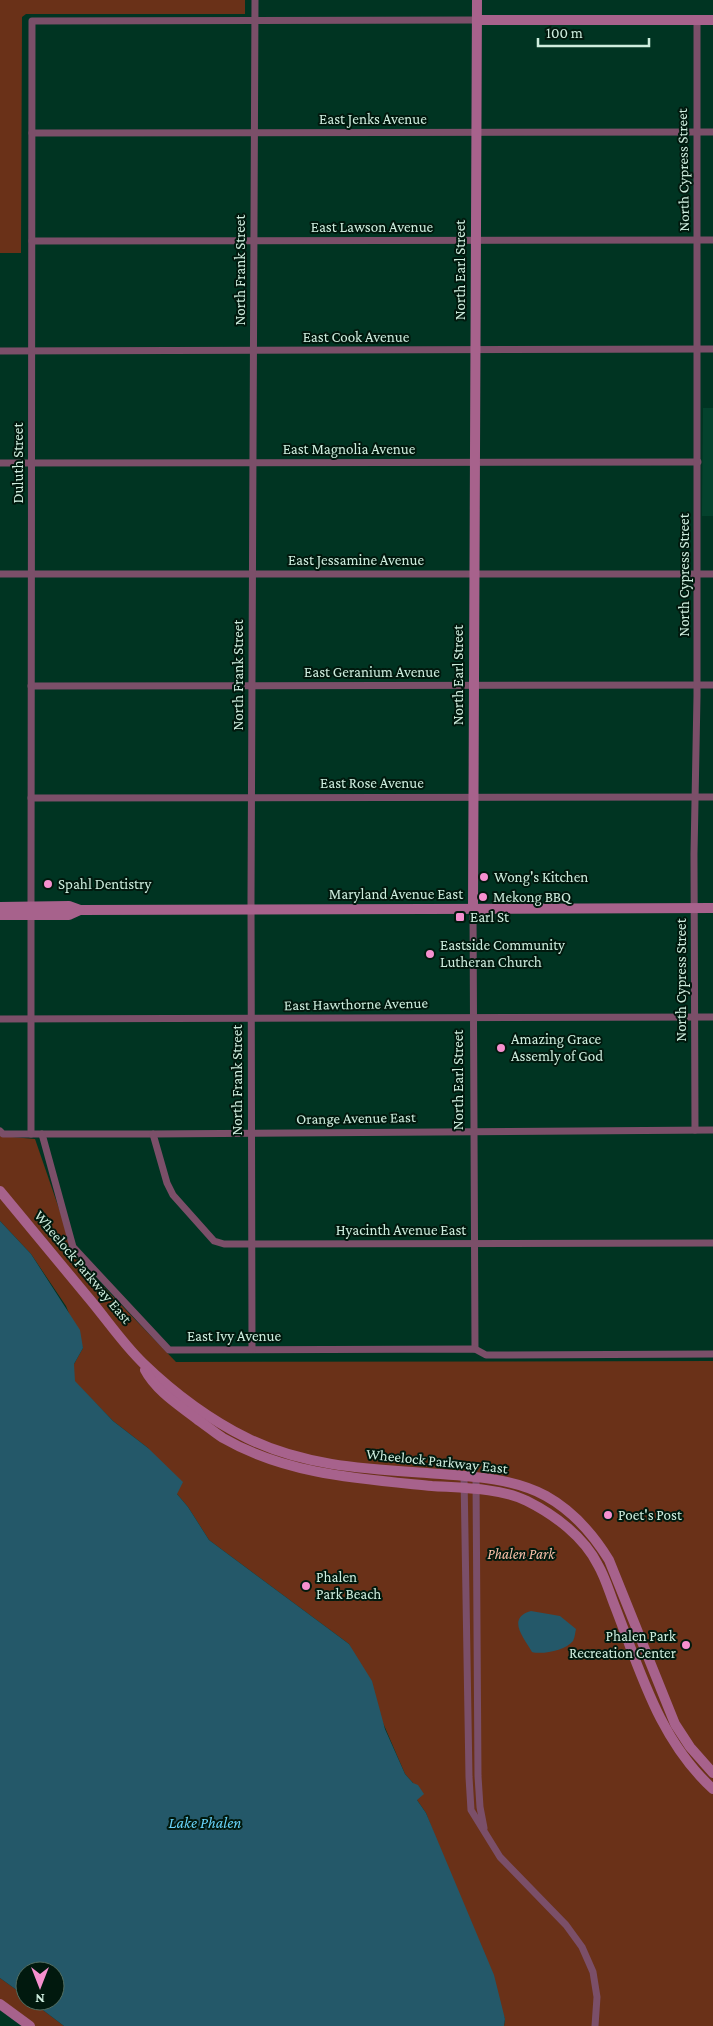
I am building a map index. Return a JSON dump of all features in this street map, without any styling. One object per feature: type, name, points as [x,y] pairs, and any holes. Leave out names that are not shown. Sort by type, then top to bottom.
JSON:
[{"type":"street","name":"North Frank Street","points":[[252,1349],[251,798],[255,0]]},
{"type":"street","name":"North Earl Street","points":[[475,1349],[473,686],[477,0]]},
{"type":"street","name":"Duluth Street","points":[[31,1134],[32,20],[255,20]]},
{"type":"street","points":[[255,20],[713,20]]},
{"type":"street","name":"North Cypress Street","points":[[695,1130],[694,908],[698,574],[697,20]]},
{"type":"street","name":"East Jenks Avenue","points":[[32,133],[713,132]]},
{"type":"street","name":"East Lawson Avenue","points":[[32,241],[713,240]]},
{"type":"street","name":"East Cook Avenue","points":[[0,351],[713,349]]},
{"type":"street","name":"East Magnolia Avenue","points":[[0,464],[698,462]]},
{"type":"street","name":"East Jessamine Avenue","points":[[0,574],[713,574]]},
{"type":"street","name":"East Geranium Avenue","points":[[31,686],[713,685]]},
{"type":"street","name":"East Rose Avenue","points":[[31,798],[713,797]]},
{"type":"street","name":"Maryland Avenue East","points":[[0,915],[69,906],[80,910],[713,908]]},
{"type":"street","name":"Maryland Avenue East","points":[[0,907],[31,910]]},
{"type":"street","name":"East Hawthorne Avenue","points":[[0,1019],[713,1017]]},
{"type":"street","name":"Orange Avenue East","points":[[0,1131],[3,1134],[251,1134],[474,1130],[713,1130]]},
{"type":"street","name":"East Ivy Avenue","points":[[42,1134],[74,1246],[169,1350],[475,1349],[486,1355],[713,1354]]},
{"type":"street","name":"Hyacinth Avenue East","points":[[153,1134],[167,1183],[173,1195],[214,1241],[224,1244],[713,1243]]},
{"type":"street","name":"Wheelock Parkway East","points":[[0,1191],[142,1362],[183,1397],[214,1419],[248,1438],[294,1456],[337,1466],[476,1478],[521,1487],[545,1496],[564,1508],[583,1524],[609,1560],[675,1724],[690,1747],[713,1773]]},
{"type":"street","name":"Wheelock Parkway East","points":[[142,1362],[149,1377],[174,1403],[223,1438],[263,1457],[331,1476],[464,1488],[508,1495],[526,1500],[561,1522],[575,1534],[598,1564],[664,1728],[680,1754],[713,1790]]},
{"type":"street","points":[[464,1476],[469,1789],[472,1810],[485,1836],[500,1857],[566,1924],[582,1947],[593,1972],[596,1997],[595,2026]]},
{"type":"street","points":[[476,1478],[478,1776],[480,1807],[485,1836]]},
{"type":"street","points":[[0,2004],[30,2026]]},
{"type":"shaded area","points":[[703,408],[713,408],[713,516],[702,516]]},
{"type":"green space","points":[[0,0],[245,0],[245,14],[26,14],[22,17],[21,253],[0,253]]},
{"type":"green space","name":"Phalen Park","points":[[0,1136],[35,1139],[76,1258],[176,1362],[713,1361],[713,2026],[504,2026],[505,2019],[426,1813],[417,1800],[413,1783],[405,1774],[349,1644],[209,1540],[148,1448],[113,1421],[74,1381],[74,1364],[83,1348],[66,1306],[31,1254],[0,1221]]},
{"type":"green space","points":[[0,1978],[15,1989],[15,2011],[44,2011],[64,2026],[28,2026],[0,2009]]},
{"type":"water","name":"Lake Phalen","points":[[0,1221],[31,1254],[80,1330],[83,1348],[74,1364],[75,1381],[113,1421],[148,1448],[183,1482],[177,1494],[188,1507],[209,1540],[349,1644],[372,1681],[385,1729],[405,1774],[413,1783],[418,1785],[424,1794],[417,1800],[426,1813],[494,1975],[505,2019],[504,2026],[64,2026],[44,2011],[65,2011],[65,1961],[15,1961],[15,1989],[0,1978]]},
{"type":"water","points":[[531,1611],[560,1616],[576,1629],[573,1641],[565,1647],[554,1651],[532,1652],[519,1629],[518,1623],[519,1618]]},
{"type":"place","name":"Wong's Kitchen","points":[[484,877]]},
{"type":"place","name":"Spahl Dentistry","points":[[48,884]]},
{"type":"place","name":"Mekong BBQ","points":[[483,897]]},
{"type":"place","name":"Earl St","points":[[460,917]]},
{"type":"place","name":"Eastside Community Lutheran Church","points":[[430,954]]},
{"type":"place","name":"Amazing Grace Assemly of God","points":[[501,1048]]},
{"type":"place","name":"Poet's Post","points":[[608,1515]]},
{"type":"place","name":"Phalen Park Beach","points":[[306,1586]]},
{"type":"place","name":"Phalen Park Recreation Center","points":[[686,1645]]}]
